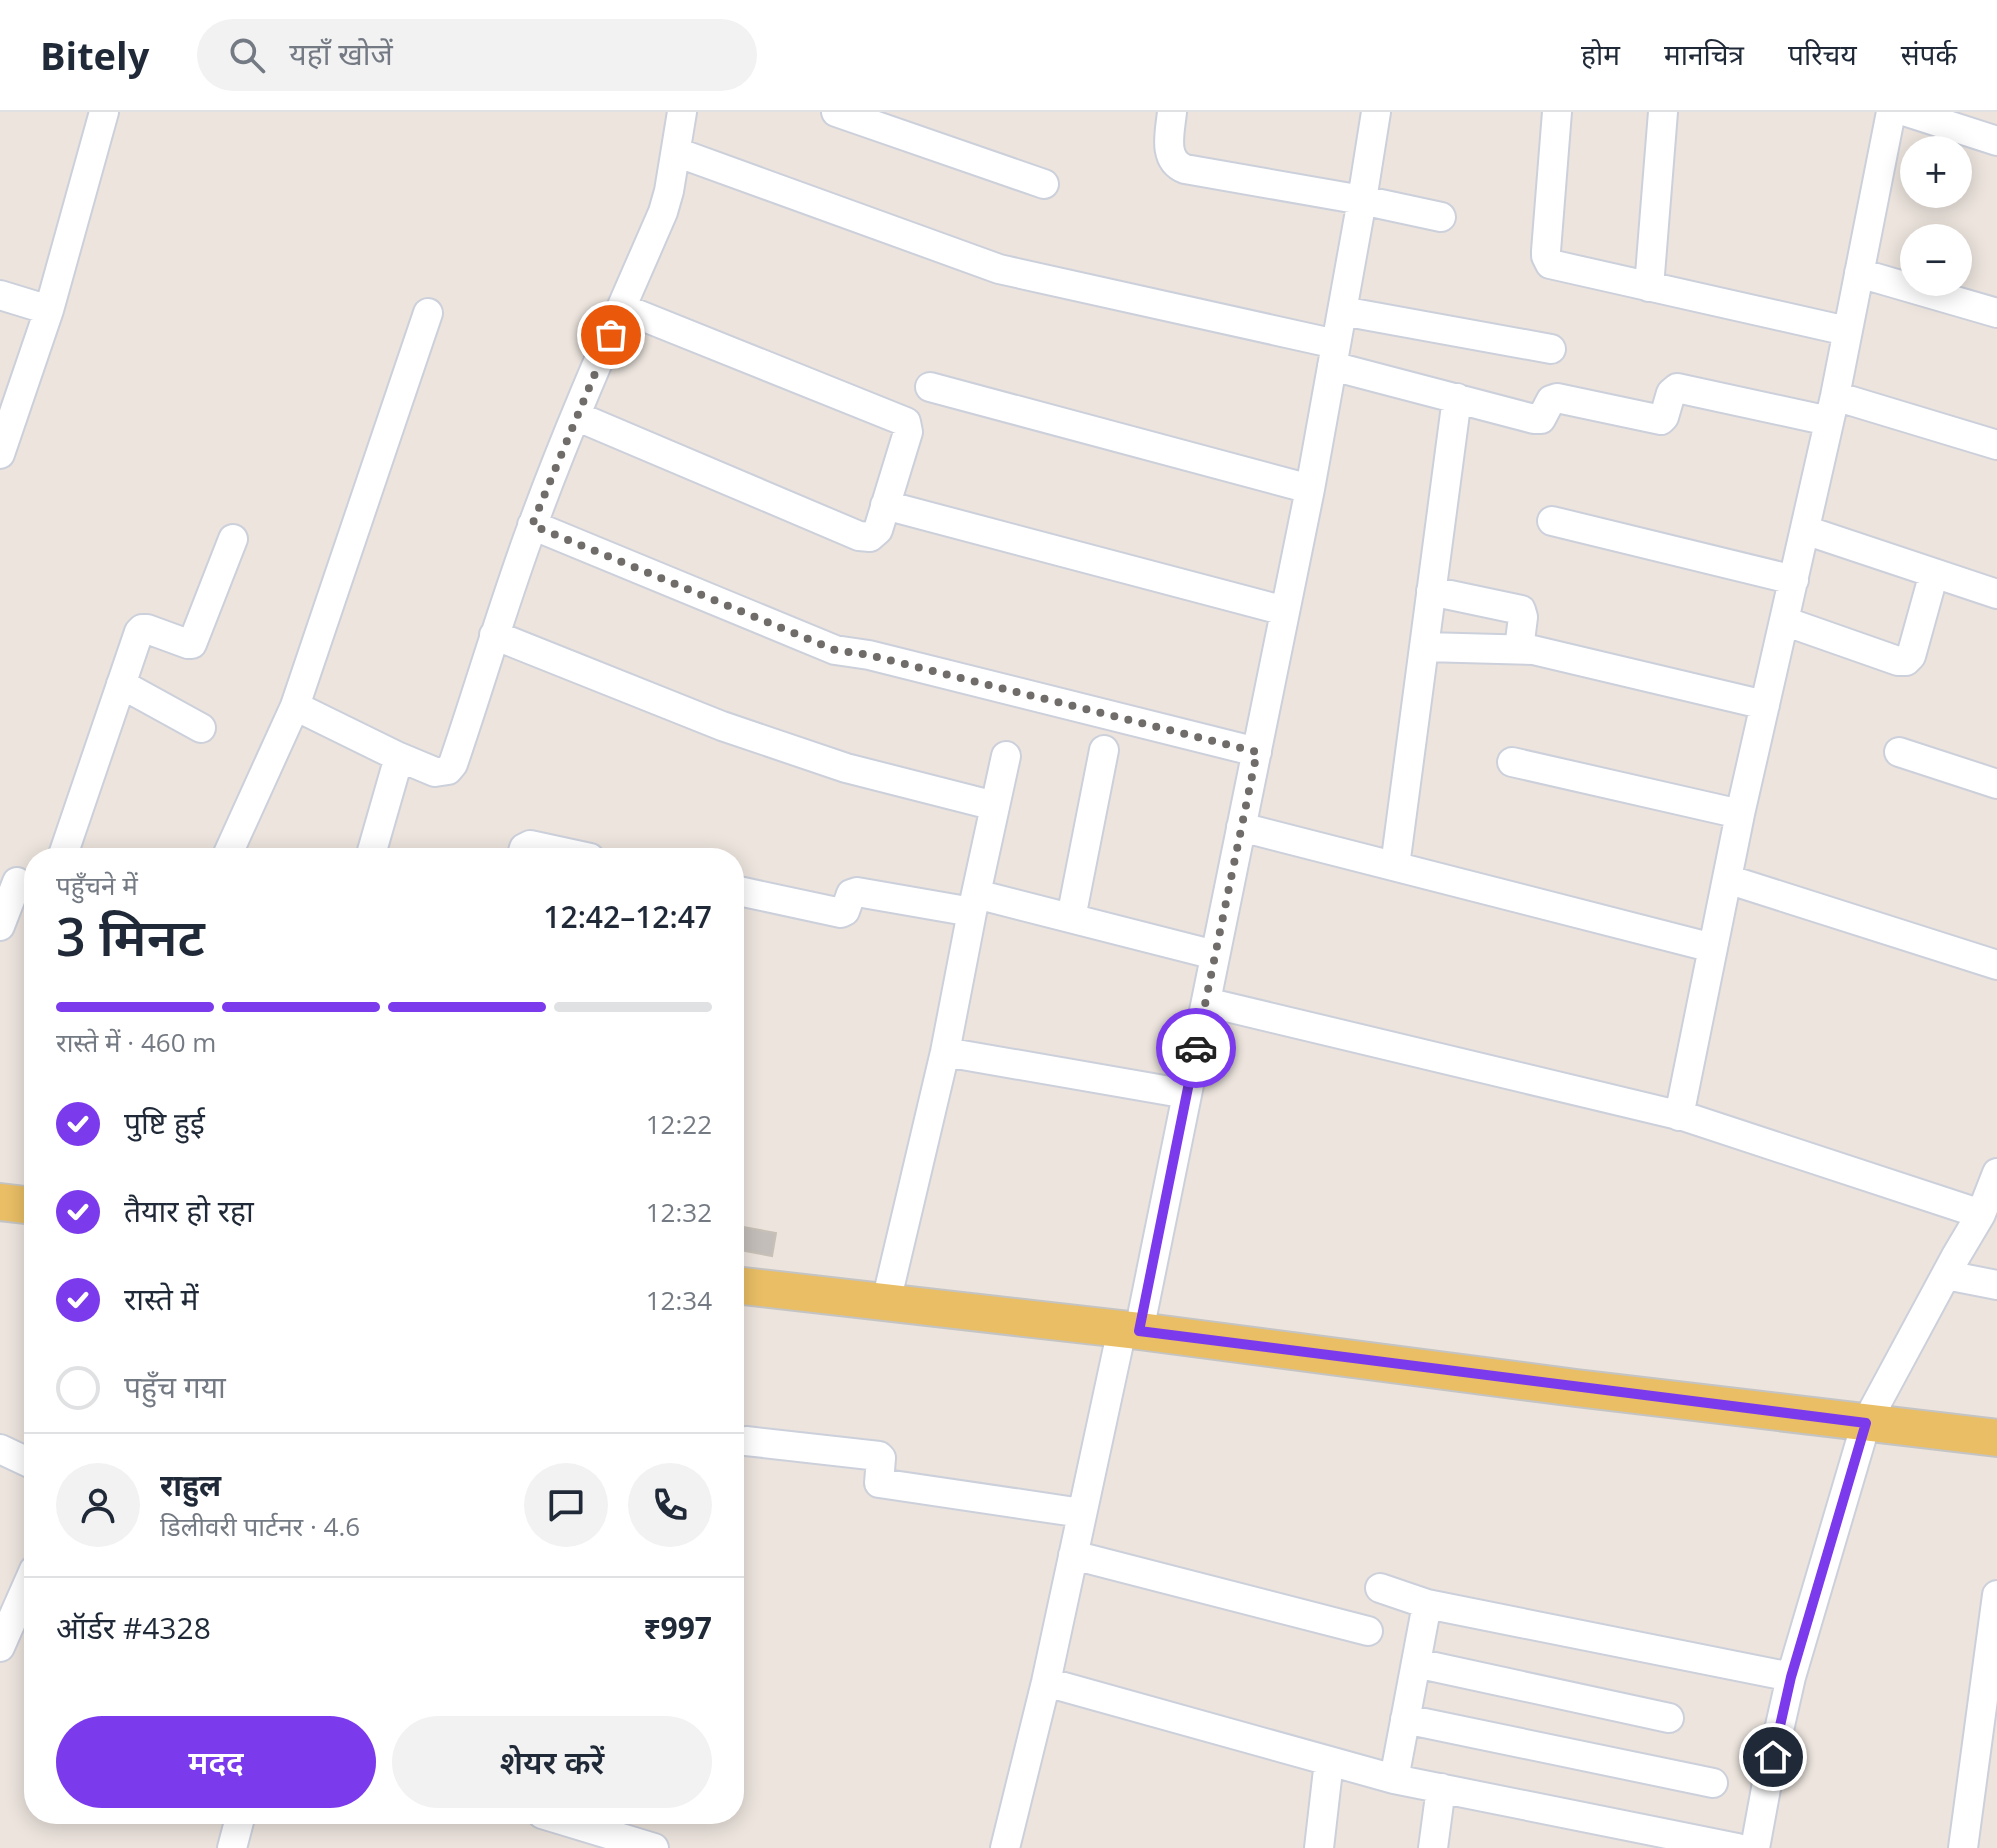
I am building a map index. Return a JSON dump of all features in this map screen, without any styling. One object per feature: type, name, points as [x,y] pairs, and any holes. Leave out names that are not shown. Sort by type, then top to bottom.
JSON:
[{"type":"main road","points":[[0,1202],[24,1205]]},
{"type":"main road","points":[[744,1286],[1131,1330],[1997,1438]]},
{"type":"street","points":[[0,454],[49,310],[104,112]]},
{"type":"street","points":[[295,706],[435,772],[448,770],[453,764],[532,525],[663,212],[682,112]]},
{"type":"street","points":[[836,112],[1044,184]]},
{"type":"street","points":[[1172,112],[1170,155],[1178,166],[1185,169],[1441,217]]},
{"type":"street","points":[[1005,1848],[1046,1682],[1082,1513],[1131,1330],[1187,1094],[1310,489],[1376,112]]},
{"type":"street","points":[[1557,112],[1546,251],[1547,260],[1554,266],[1847,331]]},
{"type":"street","points":[[1649,287],[1663,112]]},
{"type":"street","points":[[1679,1116],[1740,814],[1832,409],[1891,112]]},
{"type":"street","points":[[1907,112],[1997,141]]},
{"type":"street","points":[[676,152],[999,269],[1334,355],[1457,398],[1534,419],[1541,419],[1551,400],[1557,398],[1659,420],[1664,417],[1672,391],[1681,388],[1832,409],[1997,445]]},
{"type":"street","points":[[1859,273],[1997,313]]},
{"type":"street","points":[[0,295],[49,310]]},
{"type":"street","points":[[576,416],[864,538],[878,530],[908,432],[906,422],[622,308]]},
{"type":"street","points":[[1342,311],[1551,349]]},
{"type":"street","points":[[231,848],[295,706],[428,313]]},
{"type":"street","points":[[930,387],[1310,489]]},
{"type":"street","points":[[1395,866],[1457,398]]},
{"type":"street","points":[[885,505],[1285,611]]},
{"type":"street","points":[[1552,521],[1794,580]]},
{"type":"street","points":[[532,525],[835,650],[869,655],[1257,752]]},
{"type":"street","points":[[1805,530],[1997,594]]},
{"type":"street","points":[[65,848],[139,632],[147,629],[188,644],[193,643],[233,539]]},
{"type":"street","points":[[1784,621],[1898,661],[1906,661],[1911,656],[1934,573]]},
{"type":"street","points":[[1431,591],[1521,610],[1519,649]]},
{"type":"street","points":[[494,635],[749,735],[846,768],[995,806]]},
{"type":"street","points":[[1425,647],[1533,650],[1765,705]]},
{"type":"street","points":[[121,684],[201,728]]},
{"type":"street","points":[[1071,918],[1104,750]]},
{"type":"street","points":[[1899,752],[1996,781]]},
{"type":"street","points":[[886,1302],[945,1052],[1006,756]]},
{"type":"street","points":[[373,848],[399,757]]},
{"type":"street","points":[[1512,762],[1740,814]]},
{"type":"street","points":[[1241,827],[1713,948]]},
{"type":"street","points":[[524,848],[530,845],[544,848]]},
{"type":"street","points":[[1727,879],[1997,965]]},
{"type":"street","points":[[0,926],[17,882]]},
{"type":"street","points":[[744,892],[841,913],[854,892],[974,903],[1071,918],[1215,955]]},
{"type":"street","points":[[1206,1002],[1679,1116],[1981,1214]]},
{"type":"street","points":[[945,1052],[1187,1094]]},
{"type":"street","points":[[1755,1848],[1791,1677],[1866,1423],[1981,1214],[1997,1173]]},
{"type":"street","points":[[1946,1275],[1997,1285]]},
{"type":"street","points":[[746,1441],[879,1456],[879,1483],[1082,1513]]},
{"type":"street","points":[[0,1449],[24,1460]]},
{"type":"street","points":[[1073,1555],[1368,1631]]},
{"type":"street","points":[[1380,1588],[1427,1604],[1791,1677]]},
{"type":"street","points":[[0,1647],[24,1593]]},
{"type":"street","points":[[1963,1848],[1997,1595]]},
{"type":"street","points":[[1394,1779],[1427,1604]]},
{"type":"street","points":[[1416,1663],[1669,1718]]},
{"type":"street","points":[[1046,1682],[1394,1779],[1737,1848]]},
{"type":"street","points":[[1405,1719],[1713,1783]]},
{"type":"street","points":[[1319,1848],[1329,1761]]},
{"type":"street","points":[[1433,1848],[1441,1788]]},
{"type":"street","points":[[232,1848],[238,1824]]},
{"type":"street","points":[[575,1824],[654,1848]]},
{"type":"building","points":[[744,1227],[776,1233],[772,1256],[744,1251]]},
{"type":"way so far","points":[[611,335],[532,525],[835,650],[869,655],[1257,752],[1196,1048]]},
{"type":"route","points":[[1196,1048],[1139,1331],[1866,1423],[1791,1677],[1773,1757]]}]
